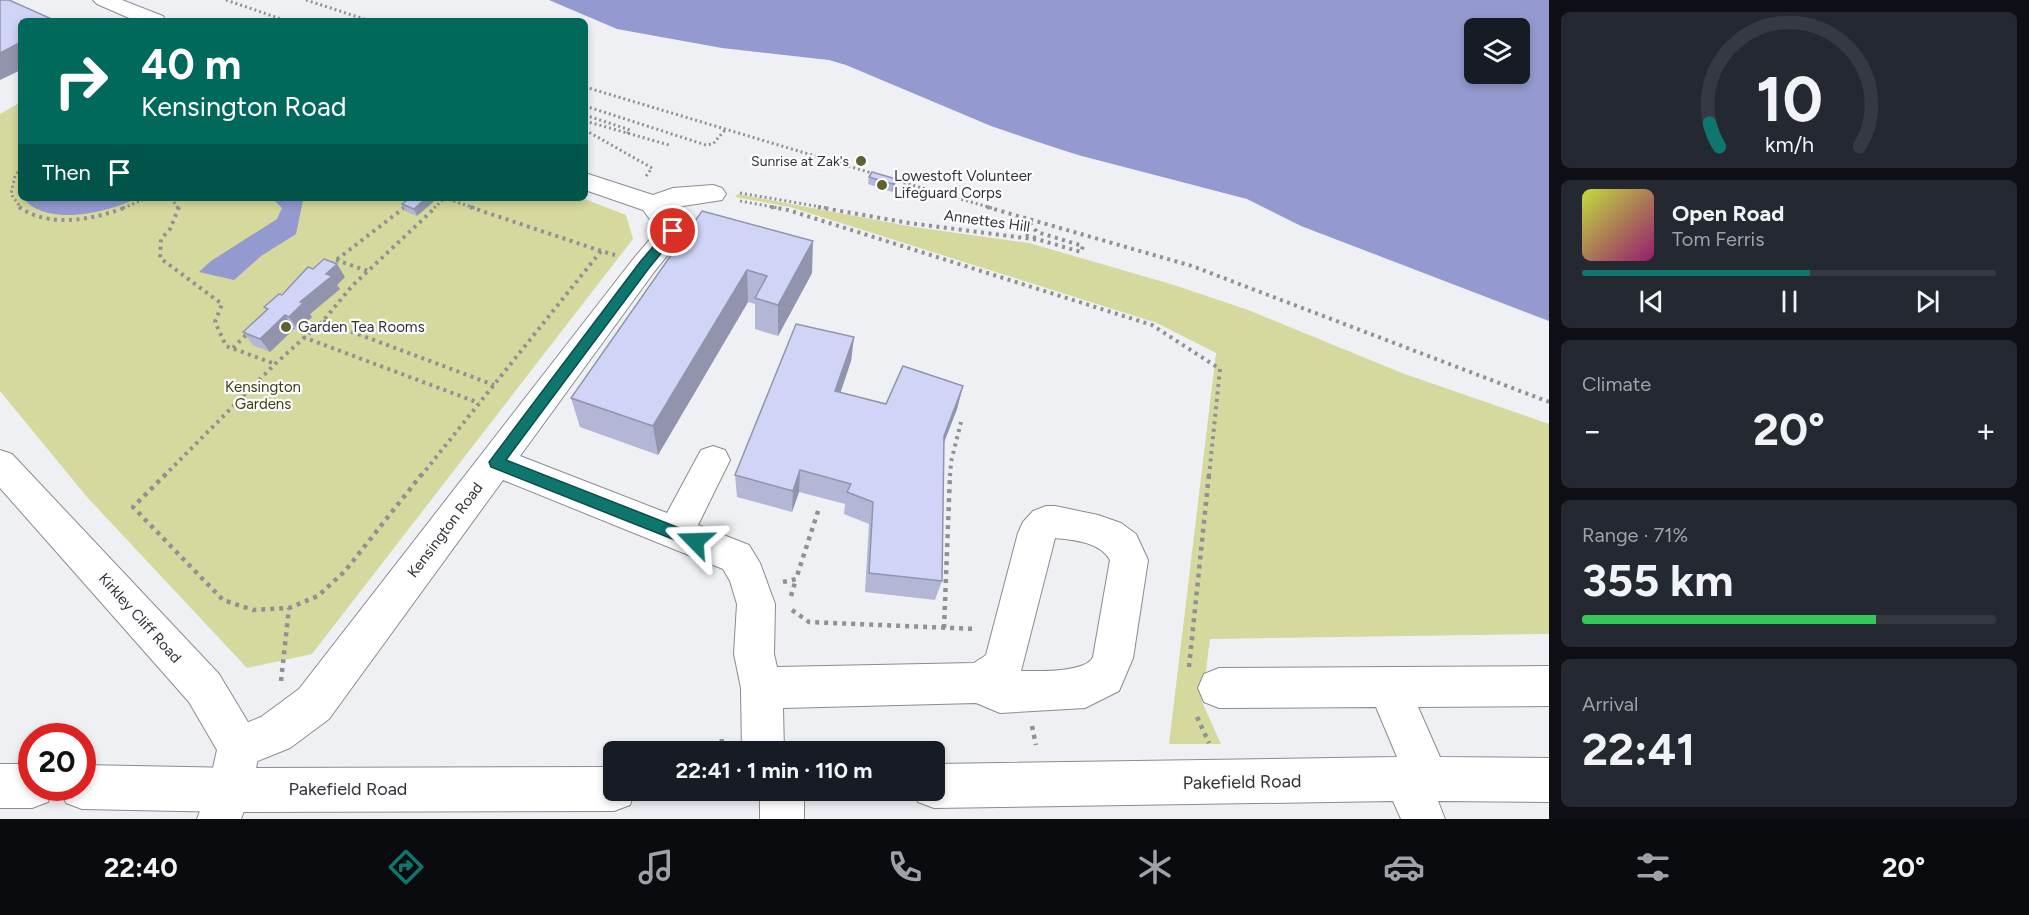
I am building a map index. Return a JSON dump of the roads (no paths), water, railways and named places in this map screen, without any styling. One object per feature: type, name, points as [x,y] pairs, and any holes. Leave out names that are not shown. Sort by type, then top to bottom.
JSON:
[{"type":"street","points":[[104,0],[148,18]]},
{"type":"street","points":[[588,182],[663,218],[673,197],[713,194]]},
{"type":"street","name":"Kensington Road","points":[[257,740],[314,704],[644,265],[663,218]]},
{"type":"street","points":[[675,533],[713,460]]},
{"type":"street","points":[[496,462],[736,556],[747,575],[756,604],[754,654],[762,688],[763,741]]},
{"type":"street","name":"Kirkley Cliff Road","points":[[0,464],[204,688],[257,740]]},
{"type":"street","points":[[762,688],[976,683],[1000,692],[1085,688],[1105,677],[1113,658],[1129,560],[1122,546],[1109,535],[1062,521],[1046,522],[1036,533],[1003,666],[995,674],[976,683]]},
{"type":"street","points":[[1201,691],[1549,686]]},
{"type":"street","points":[[1389,688],[1419,793]]},
{"type":"street","points":[[224,804],[257,740]]},
{"type":"street","name":"Pakefield Road","points":[[945,786],[1227,782],[1419,793],[1549,780]]},
{"type":"street","points":[[0,786],[18,786]]},
{"type":"street","name":"Pakefield Road","points":[[96,789],[224,804],[603,789]]},
{"type":"street","points":[[782,801],[782,819]]},
{"type":"water","points":[[549,0],[1549,0],[1549,321],[1301,226],[1247,199],[1078,155],[1038,142],[991,126],[846,65],[829,60],[722,48],[617,29]]},
{"type":"water","points":[[27,201],[131,201],[111,208],[79,214],[47,213]]},
{"type":"water","points":[[275,201],[303,201],[296,234],[261,256],[234,280],[199,272],[211,261],[277,219],[282,208]]},
{"type":"place","name":"Sunrise at Zak's","points":[[861,161]]},
{"type":"place","name":"Lowestoft Volunteer Lifeguard Corps","points":[[882,185]]},
{"type":"place","name":"Garden Tea Rooms","points":[[286,327]]},
{"type":"park label","name":"Kensington Gardens","points":[[263,396]]}]
